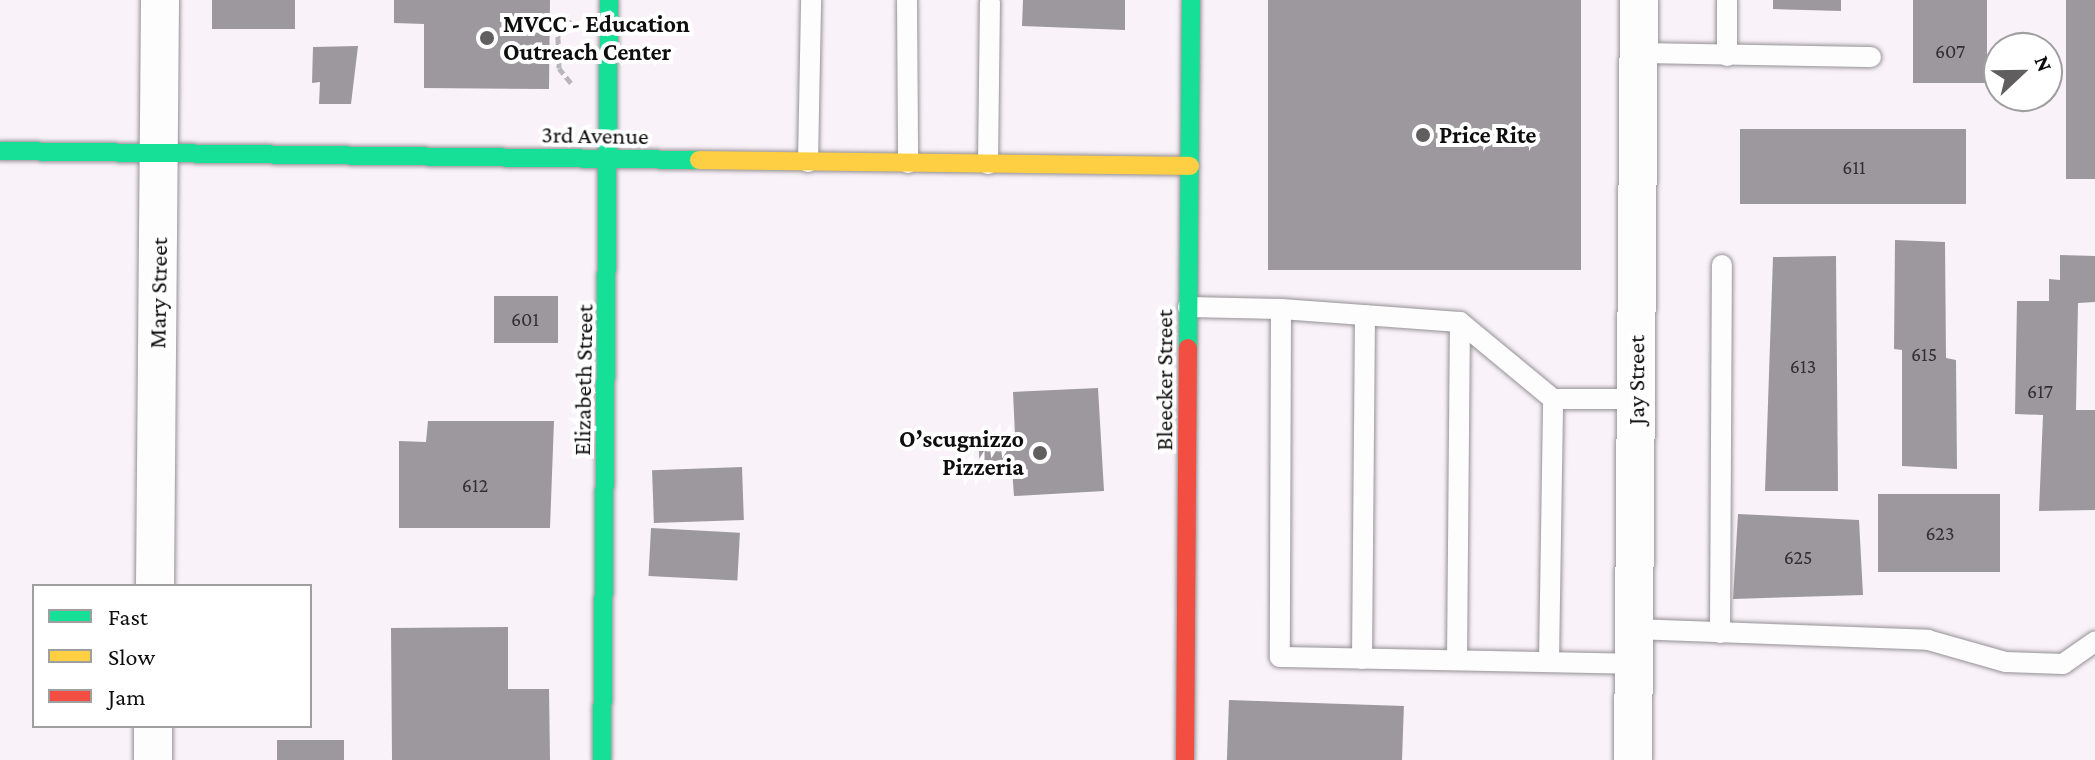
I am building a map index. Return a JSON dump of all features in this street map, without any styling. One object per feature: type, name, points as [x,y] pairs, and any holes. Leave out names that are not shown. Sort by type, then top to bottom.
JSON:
[{"type":"street","name":"Mary Street","points":[[155,584],[160,0]]},
{"type":"street","name":"Elizabeth Street","points":[[602,760],[610,160],[609,0]]},
{"type":"street","name":"Bleecker Street","points":[[1185,760],[1191,0]]},
{"type":"street","name":"Jay Street","points":[[1633,760],[1639,0]]},
{"type":"street","name":"3rd Avenue","points":[[0,151],[1190,166]]},
{"type":"street","points":[[153,728],[153,760]]},
{"type":"lane","points":[[808,162],[811,0]]},
{"type":"lane","points":[[907,0],[908,163]]},
{"type":"lane","points":[[1727,0],[1727,56]]},
{"type":"lane","points":[[988,164],[990,2]]},
{"type":"lane","points":[[1638,53],[1871,57]]},
{"type":"lane","points":[[1720,633],[1722,265]]},
{"type":"lane","points":[[1188,307],[1281,309],[1460,322],[1553,399],[1636,399]]},
{"type":"lane","points":[[1281,309],[1280,657],[1549,662],[1720,633],[1928,640],[2006,662],[2063,664],[2095,642]]},
{"type":"lane","points":[[1362,659],[1365,315]]},
{"type":"lane","points":[[1457,660],[1460,322]]},
{"type":"lane","points":[[1549,662],[1553,399]]},
{"type":"path","points":[[571,84],[559,68],[558,35],[572,19]]},
{"type":"building","points":[[212,0],[295,0],[295,29],[212,29]]},
{"type":"building","name":"MVCC - Education Outreach Center","points":[[394,0],[550,0],[549,89],[424,88],[424,24],[394,23]]},
{"type":"building","points":[[1023,0],[1125,0],[1125,30],[1022,26]]},
{"type":"building","name":"Price Rite","points":[[1268,0],[1581,0],[1581,270],[1268,270]]},
{"type":"building","points":[[1773,0],[1841,0],[1841,11],[1773,9]]},
{"type":"building","points":[[1913,0],[1987,0],[1987,32],[1983,32],[1983,83],[1913,83]]},
{"type":"building","points":[[2066,0],[2095,0],[2095,179],[2066,179]]},
{"type":"building","points":[[358,46],[351,104],[319,104],[320,82],[312,83],[313,47]]},
{"type":"building","points":[[1740,129],[1966,129],[1966,204],[1740,204]]},
{"type":"building","points":[[1895,240],[1945,242],[1946,358],[1956,360],[1957,469],[1902,466],[1902,350],[1894,349]]},
{"type":"building","points":[[2060,255],[2095,256],[2095,302],[2078,303],[2076,410],[2095,410],[2095,510],[2039,511],[2043,415],[2015,414],[2017,301],[2049,301],[2049,279],[2060,280]]},
{"type":"building","points":[[1836,256],[1838,491],[1765,491],[1773,257]]},
{"type":"building","points":[[494,296],[558,296],[558,343],[494,343]]},
{"type":"building","name":"O’scugnizzo Pizzeria","points":[[1098,388],[1104,491],[1014,496],[1012,469],[980,470],[978,437],[1015,435],[1013,392]]},
{"type":"building","points":[[428,421],[554,421],[550,528],[399,528],[399,441],[426,442]]},
{"type":"building","points":[[742,467],[744,520],[654,523],[652,470]]},
{"type":"building","points":[[1878,494],[2000,494],[2000,572],[1878,572]]},
{"type":"building","points":[[1738,514],[1859,520],[1863,595],[1733,599]]},
{"type":"building","points":[[651,528],[740,533],[737,581],[648,576]]},
{"type":"building","points":[[508,627],[508,689],[549,689],[550,760],[392,760],[391,628]]},
{"type":"building","points":[[1229,700],[1404,706],[1402,760],[1227,760]]},
{"type":"building","points":[[277,740],[344,740],[344,760],[277,760]]},
{"type":"traffic: fast","points":[[602,760],[609,0]]},
{"type":"traffic: fast","points":[[1188,348],[1191,0]]},
{"type":"traffic: fast","points":[[0,151],[699,160]]},
{"type":"traffic: slow","points":[[699,160],[1190,166]]},
{"type":"traffic: jam","points":[[1185,760],[1188,348]]},
{"type":"place","name":"MVCC - Education Outreach Center","points":[[487,38]]},
{"type":"place","name":"Price Rite","points":[[1423,135]]},
{"type":"place","name":"O’scugnizzo Pizzeria","points":[[1040,453]]}]
